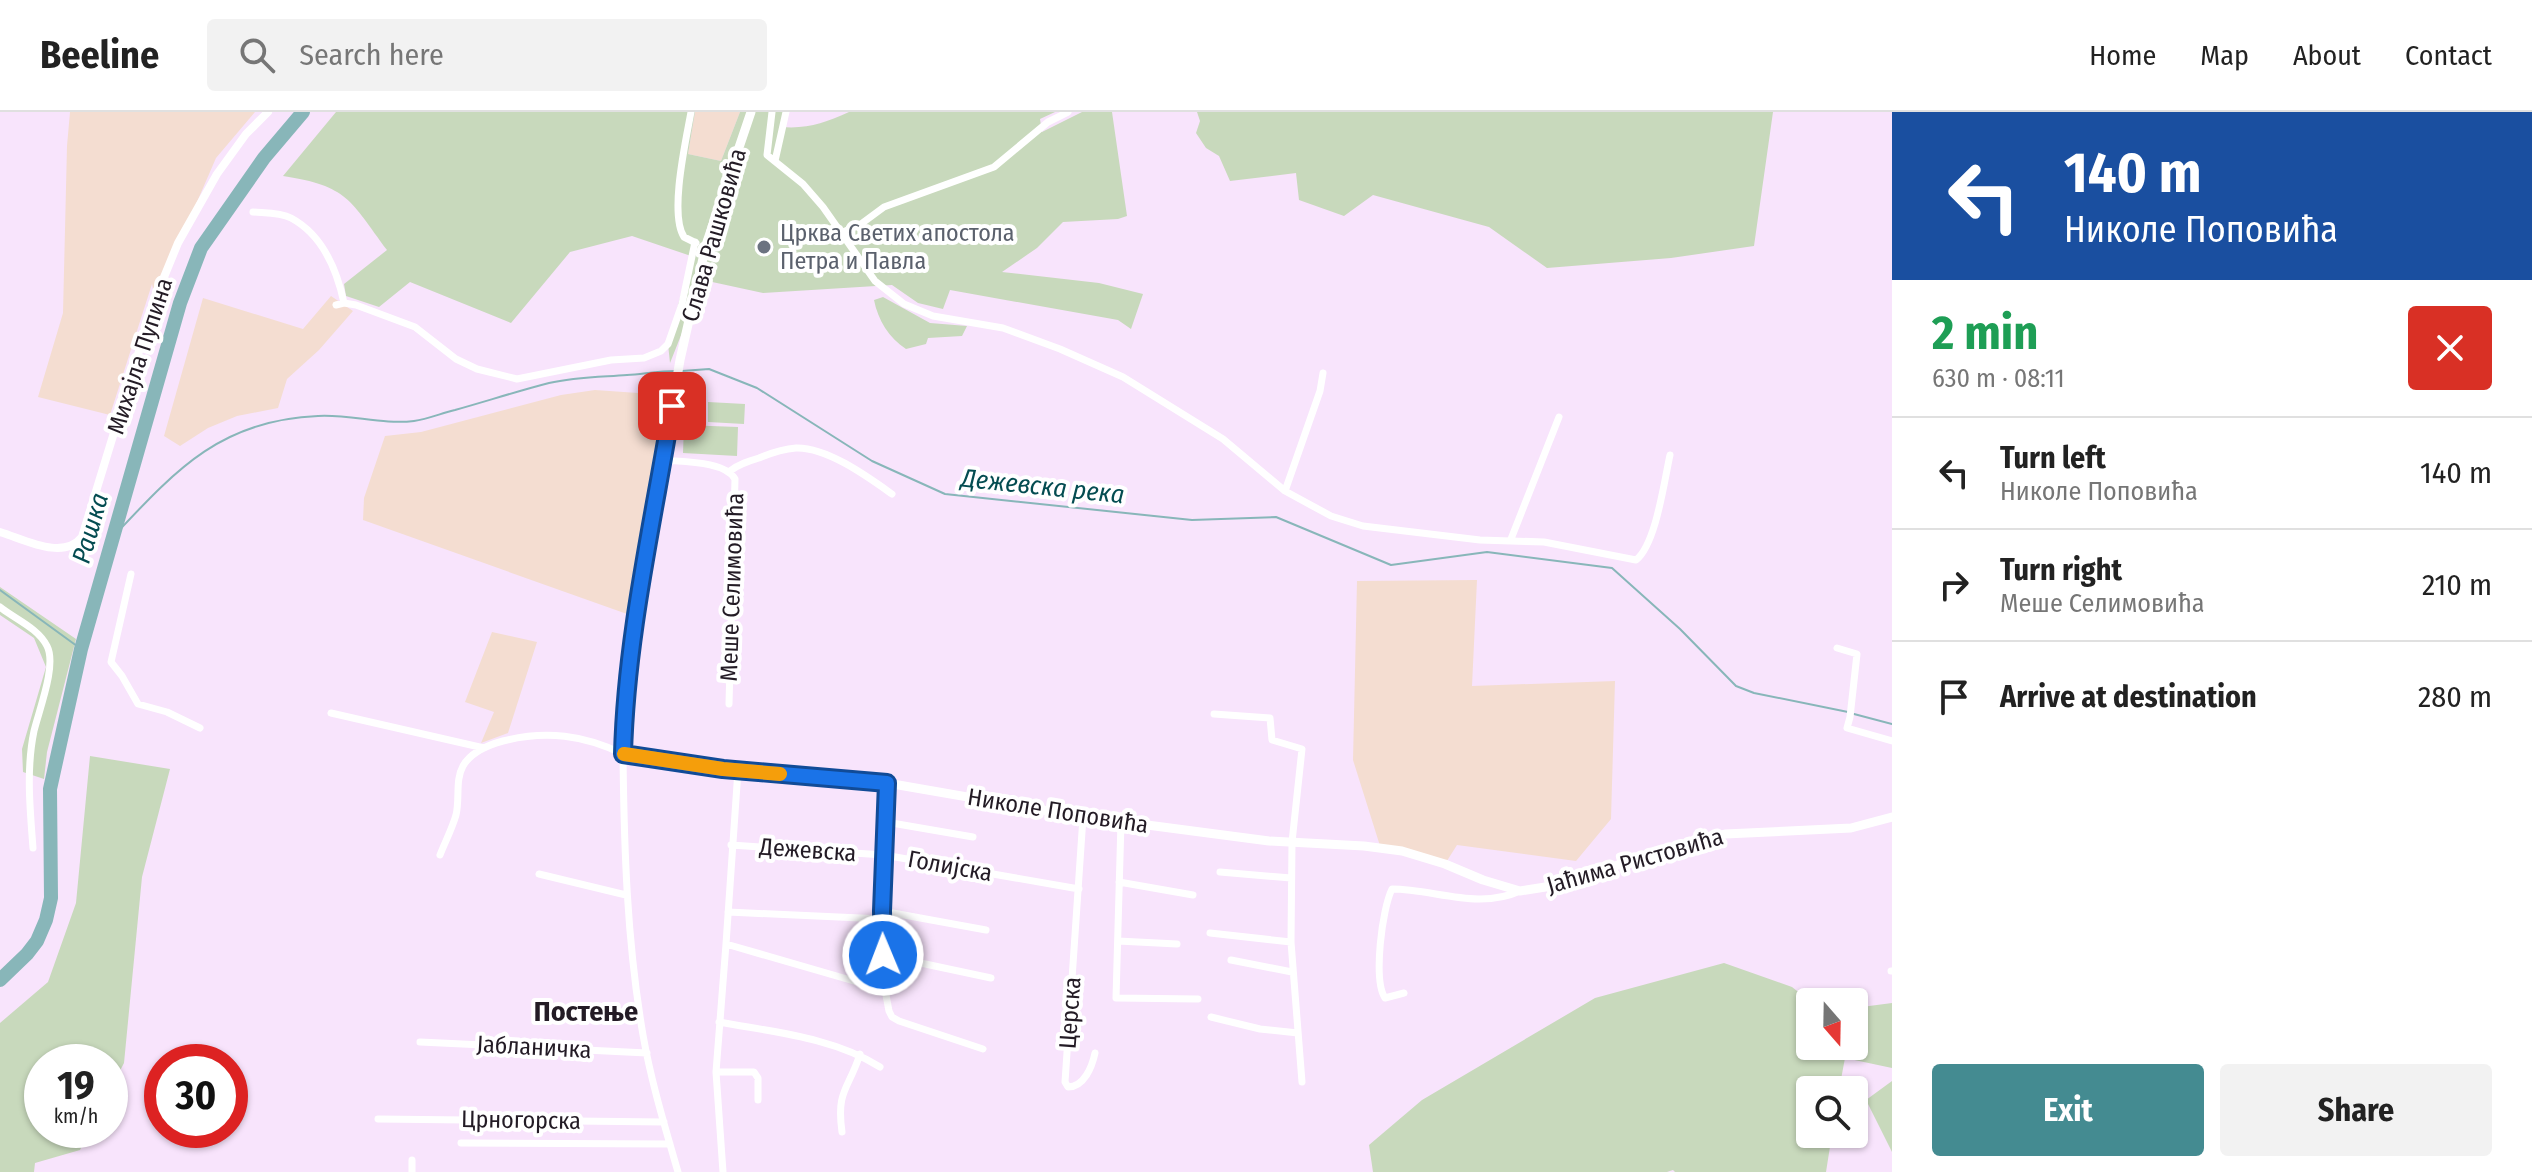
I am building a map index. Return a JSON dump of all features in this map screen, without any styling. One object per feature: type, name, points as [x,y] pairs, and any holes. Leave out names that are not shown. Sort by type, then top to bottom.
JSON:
[{"type":"main road","name":"Слава Рашковића","points":[[663,460],[680,360],[706,245],[751,112]]},
{"type":"main road","points":[[623,754],[634,627],[663,460]]},
{"type":"main road","name":"Николе Поповића","points":[[623,754],[738,770],[887,783],[1083,817],[1292,842]]},
{"type":"main road","name":"Јаћима Ристовића","points":[[1292,842],[1402,851],[1520,891],[1558,885],[1672,847],[1725,834],[1851,828],[1892,817]]},
{"type":"street","name":"Михајла Пупина","points":[[0,532],[59,549],[72,547],[82,537],[155,299],[178,243],[217,174],[246,134],[268,112]]},
{"type":"street","name":"Слава Рашковића","points":[[253,212],[293,219],[310,234],[333,265],[340,304],[356,305],[415,327],[456,359],[477,369],[517,379],[611,360],[644,358],[661,351],[668,344],[682,304],[695,242],[681,233],[677,217],[691,112]]},
{"type":"street","name":"Слава Рашковића","points":[[772,112],[767,155],[803,184],[875,281],[904,304],[933,316],[1003,328],[1123,377],[1223,439],[1285,491],[1331,516],[1363,526],[1480,540],[1544,542],[1636,560],[1653,531],[1670,455]]},
{"type":"street","name":"Слава Рашковића","points":[[775,161],[786,112]]},
{"type":"street","points":[[841,233],[861,224],[884,207],[994,167],[1048,122],[1068,112]]},
{"type":"street","points":[[695,242],[706,245]]},
{"type":"street","points":[[1285,491],[1320,391],[1323,373]]},
{"type":"street","points":[[1511,539],[1559,417]]},
{"type":"street","name":"Меше Селимовића","points":[[730,471],[738,465],[773,453],[798,448],[829,455],[892,494]]},
{"type":"street","name":"Меше Селимовића","points":[[663,460],[719,467],[730,471],[735,479],[729,704]]},
{"type":"street","points":[[131,574],[111,662],[138,704],[167,712],[200,728]]},
{"type":"street","points":[[0,607],[40,636],[50,654],[30,754],[33,848]]},
{"type":"street","points":[[1837,648],[1857,654],[1847,728],[1892,741]]},
{"type":"street","points":[[331,713],[484,748]]},
{"type":"street","points":[[1214,714],[1270,718],[1272,740],[1302,749],[1291,878],[1292,972],[1302,1082]]},
{"type":"street","points":[[440,855],[456,815],[459,774],[463,764],[484,748],[540,734],[593,742],[623,754],[626,895],[647,1053],[678,1172]]},
{"type":"street","name":"Дежевска","points":[[723,1172],[716,1072],[738,770]]},
{"type":"street","name":"Голијска","points":[[887,783],[882,915],[885,990],[892,1017],[983,1049]]},
{"type":"street","name":"Церска","points":[[1083,817],[1065,1082],[1068,1087],[1079,1085],[1095,1053]]},
{"type":"street","name":"Голијска","points":[[886,822],[973,837]]},
{"type":"street","points":[[1121,822],[1116,998],[1198,999]]},
{"type":"street","name":"Дежевска","points":[[731,845],[884,855]]},
{"type":"street","name":"Голијска","points":[[884,855],[1079,889]]},
{"type":"street","points":[[1220,872],[1291,878]]},
{"type":"street","points":[[539,874],[626,895]]},
{"type":"street","points":[[1119,882],[1193,895]]},
{"type":"street","name":"Јаћима Ристовића","points":[[1404,993],[1385,998],[1381,988],[1382,935],[1392,889],[1459,899],[1508,897],[1520,891]]},
{"type":"street","points":[[728,912],[882,915],[986,930]]},
{"type":"street","points":[[1210,933],[1291,942]]},
{"type":"street","points":[[1118,941],[1177,944]]},
{"type":"street","points":[[726,944],[885,990]]},
{"type":"street","points":[[883,955],[991,978]]},
{"type":"street","points":[[1231,960],[1292,972]]},
{"type":"street","points":[[1211,1017],[1260,1029],[1298,1033]]},
{"type":"street","points":[[719,1022],[787,1034],[860,1054],[880,1067]]},
{"type":"street","name":"Јабланичка","points":[[420,1042],[647,1053]]},
{"type":"street","points":[[842,1132],[839,1113],[841,1099],[860,1054]]},
{"type":"street","points":[[716,1072],[756,1074],[758,1100]]},
{"type":"street","name":"Црногорска","points":[[378,1119],[664,1122]]},
{"type":"street","points":[[461,1143],[670,1144]]},
{"type":"street","points":[[412,1160],[412,1172]]},
{"type":"shaded area","points":[[70,112],[255,112],[216,158],[155,299],[152,284],[110,415],[38,397],[63,313]]},
{"type":"shaded area","points":[[695,112],[740,112],[721,161],[688,154]]},
{"type":"shaded area","points":[[331,296],[353,311],[319,350],[287,379],[278,408],[237,416],[208,428],[180,446],[164,436],[203,298],[303,329]]},
{"type":"shaded area","points":[[595,390],[638,393],[666,403],[627,614],[363,520],[364,498],[385,436],[421,432],[561,395]]},
{"type":"shaded area","points":[[1477,580],[1472,686],[1615,681],[1611,819],[1576,861],[1457,845],[1445,864],[1381,849],[1353,760],[1357,581]]},
{"type":"shaded area","points":[[492,632],[537,642],[508,733],[481,743],[494,712],[465,702]]},
{"type":"green space","points":[[336,112],[695,112],[688,154],[721,161],[740,112],[786,112],[781,127],[800,127],[849,112],[1055,112],[1040,119],[1042,132],[1082,112],[1112,112],[1127,216],[1063,222],[1037,248],[1002,272],[1099,283],[1143,294],[1131,329],[1118,320],[950,290],[943,309],[918,303],[892,285],[763,293],[703,280],[670,363],[668,344],[691,256],[632,236],[570,252],[511,323],[410,282],[379,307],[346,296],[344,284],[387,250],[346,198],[321,185],[283,176]]},
{"type":"green space","points":[[1197,112],[1773,112],[1754,246],[1671,258],[1547,268],[1489,227],[1373,195],[1344,216],[1299,200],[1296,173],[1230,181],[1219,156],[1206,148],[1196,133],[1200,121]]},
{"type":"green space","points":[[883,297],[930,323],[967,326],[962,336],[928,338],[926,344],[906,349],[889,334],[878,315],[874,300]]},
{"type":"green space","points":[[708,402],[745,404],[744,424],[708,422]]},
{"type":"green space","points":[[684,425],[738,427],[737,456],[683,453]]},
{"type":"green space","points":[[0,587],[76,639],[47,752],[44,779],[23,772],[22,749],[46,667],[34,638],[0,615]]},
{"type":"green space","points":[[90,756],[170,769],[142,877],[126,1044],[24,1044],[24,1148],[81,1148],[35,1163],[34,1172],[0,1172],[0,1023],[48,982],[76,903]]},
{"type":"green space","points":[[1724,963],[1792,987],[1796,990],[1796,1060],[1845,1060],[1842,1076],[1796,1076],[1796,1148],[1830,1148],[1826,1172],[1373,1172],[1369,1145],[1422,1100],[1595,998]]},
{"type":"green space","points":[[1892,1003],[1892,1068],[1854,1060],[1868,1060],[1868,1006]]},
{"type":"green space","points":[[1892,1081],[1892,1152],[1868,1104],[1868,1099]]},
{"type":"waterway","name":"Дежевска река","points":[[0,980],[37,941],[46,920],[51,898],[50,789],[81,649],[180,303],[201,248],[264,158],[303,112]]},
{"type":"waterway","name":"Дежевска река","points":[[682,371],[709,369],[757,388],[872,461],[945,494],[1192,520],[1276,517],[1391,565],[1487,552],[1612,568],[1680,629],[1736,686],[1754,693],[1848,712]]},
{"type":"waterway","name":"Дежевска река","points":[[111,539],[178,472],[201,454],[253,427],[318,416],[414,421],[559,381],[676,371]]},
{"type":"waterway","points":[[0,590],[81,649]]},
{"type":"waterway","name":"Дежевска река","points":[[1854,714],[1892,724]]},
{"type":"slow traffic","points":[[624,754],[780,774]]},
{"type":"place","name":"Црква Светих апостола Петра и Павла","points":[[764,247]]},
{"type":"district","name":"Постење","points":[[586,1011]]},
{"type":"route","points":[[672,406],[634,627],[623,754],[723,769],[887,783],[883,955]]},
{"type":"water label","name":"Рашка","points":[[90,528]]}]
